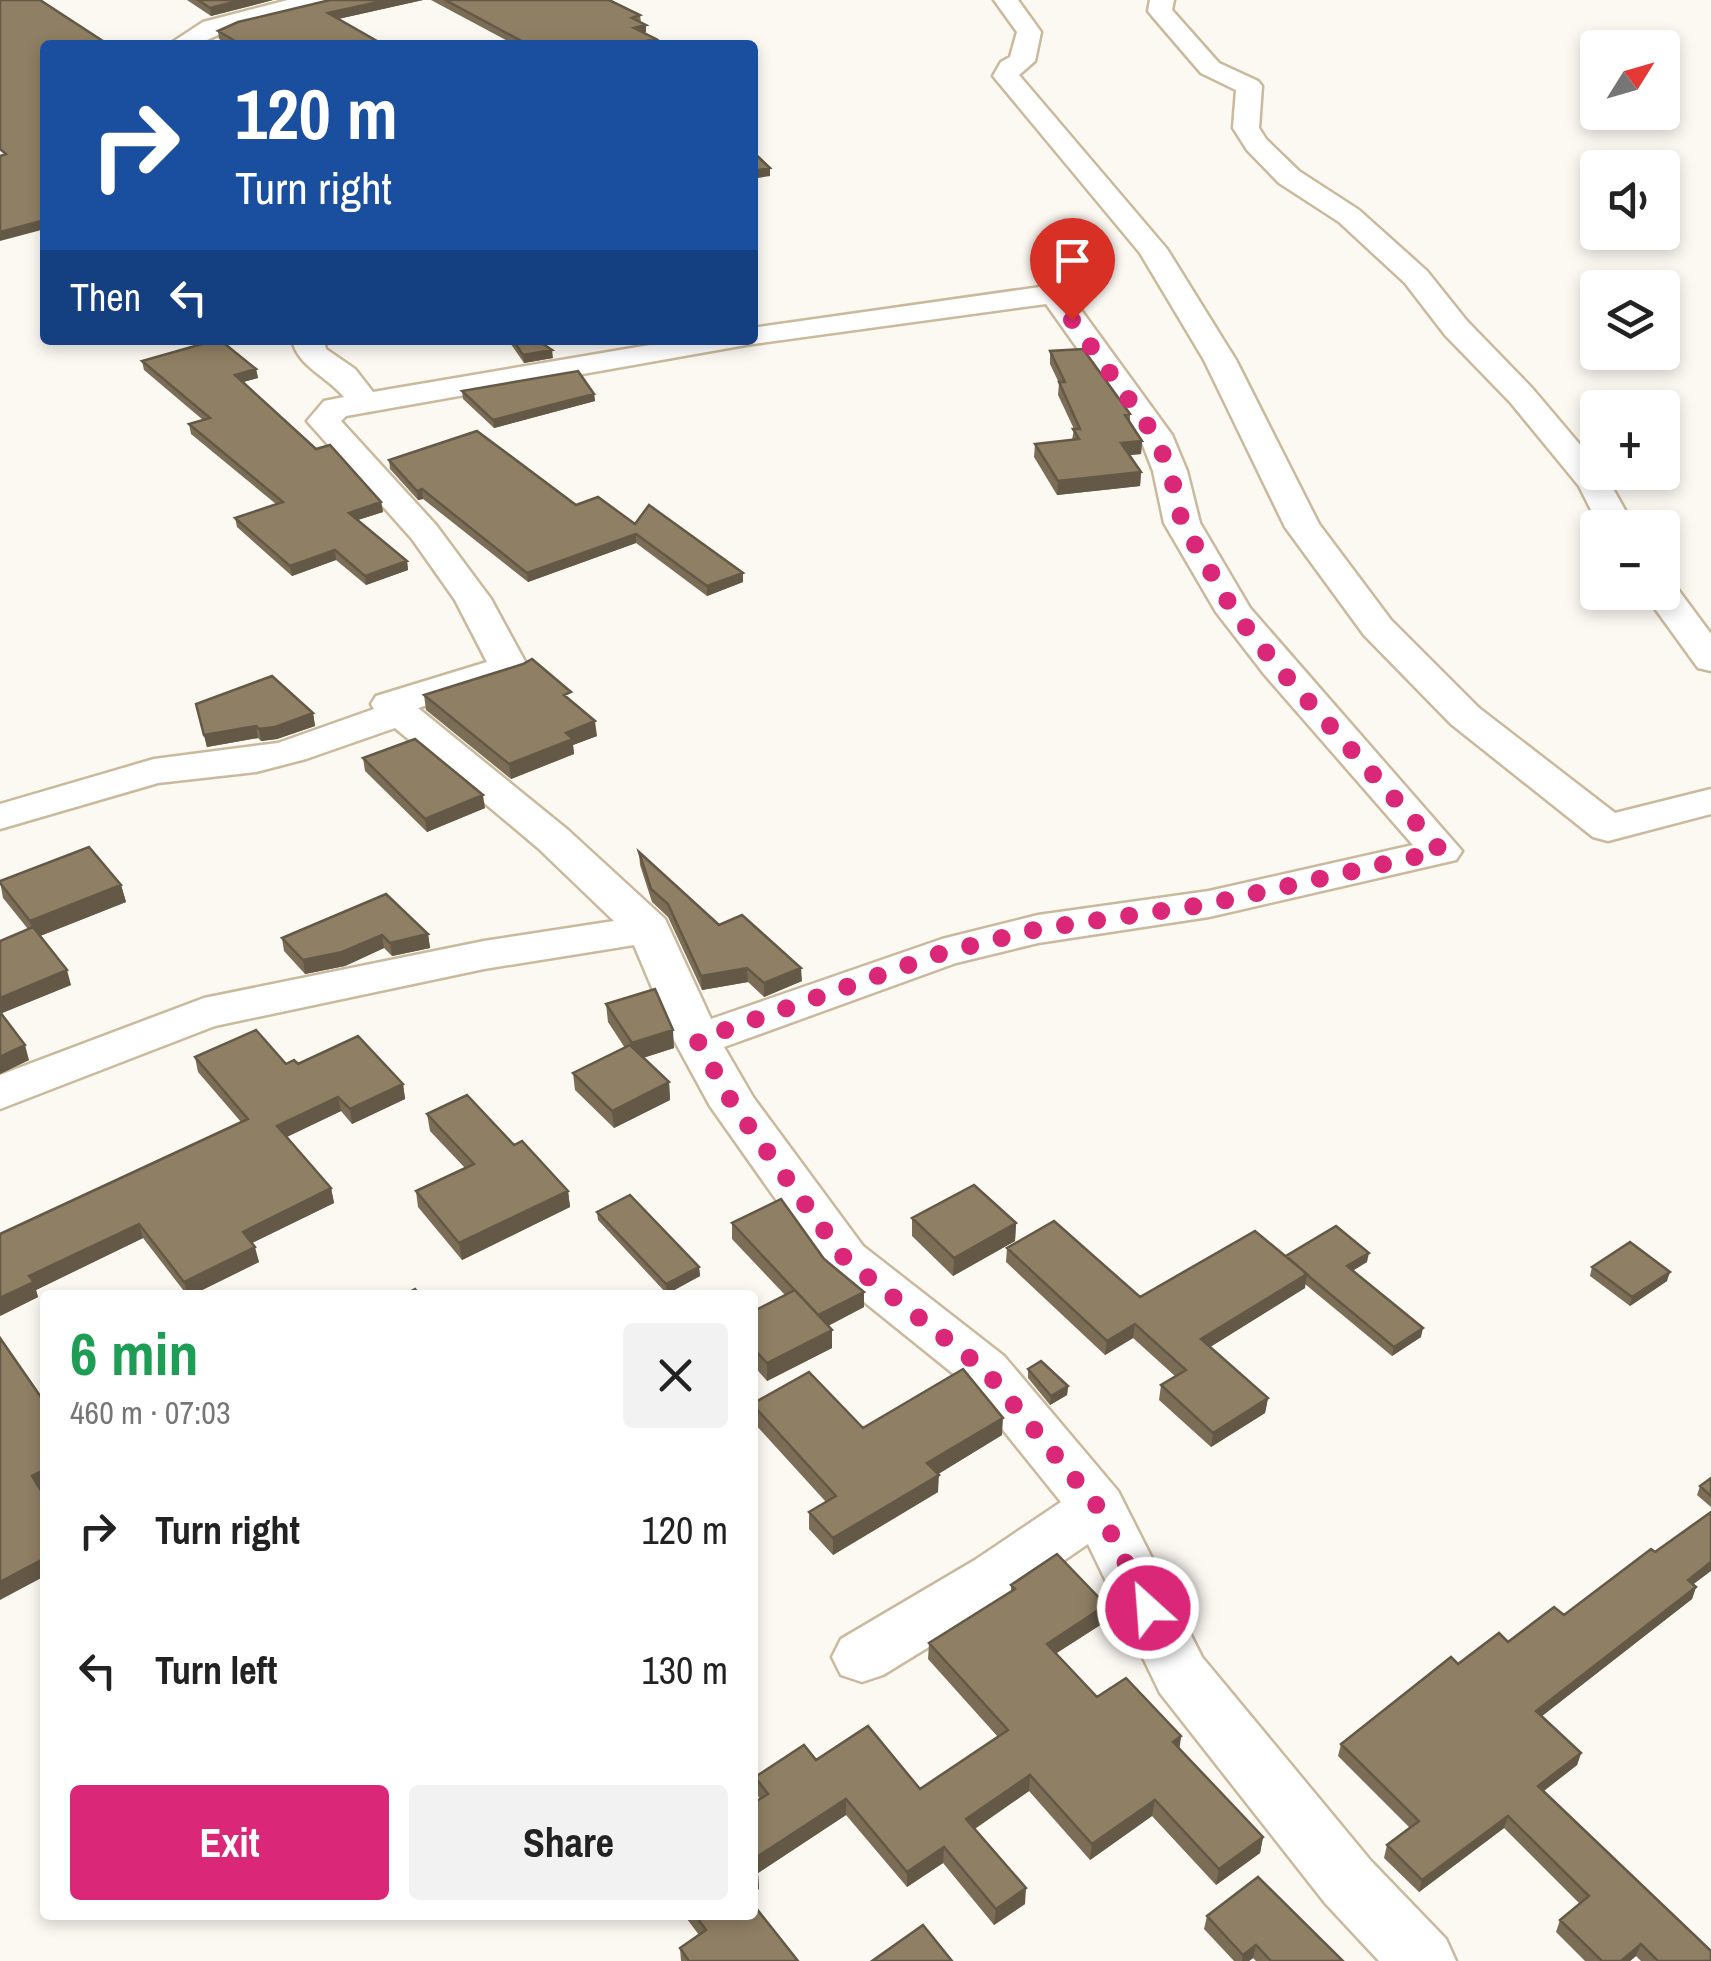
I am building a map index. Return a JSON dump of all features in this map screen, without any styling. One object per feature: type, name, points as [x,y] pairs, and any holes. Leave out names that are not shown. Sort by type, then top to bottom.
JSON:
[{"type":"street","points":[[185,40],[192,34],[227,23],[322,0]]},
{"type":"street","points":[[1006,0],[1028,32],[1022,61],[1010,67],[1006,76],[1152,249],[1220,360],[1303,528],[1378,627],[1465,716],[1608,828],[1711,801]]},
{"type":"street","points":[[1162,0],[1160,11],[1192,52],[1210,68],[1249,86],[1246,128],[1256,144],[1289,177],[1348,216],[1416,277],[1456,328],[1521,395],[1594,483],[1608,510]]},
{"type":"street","points":[[697,1040],[942,953],[1038,929],[1209,904],[1441,851],[1234,612],[1182,522],[1170,471],[1155,436],[1054,294],[758,336]]},
{"type":"street","points":[[309,345],[311,353],[344,376],[364,403]]},
{"type":"street","points":[[707,345],[463,390],[336,408],[323,421],[424,532],[472,599],[510,667],[390,704],[540,828],[648,929],[697,1040],[734,1106],[845,1259],[985,1370],[1098,1507],[1181,1675],[1348,1882],[1423,1961]]},
{"type":"street","points":[[1674,610],[1711,660]]},
{"type":"street","points":[[0,816],[154,771],[274,755],[402,713]]},
{"type":"street","points":[[0,1093],[204,1013],[484,954],[648,929]]},
{"type":"street","points":[[862,1657],[995,1577],[1098,1507]]},
{"type":"building","points":[[0,0],[40,0],[101,40],[40,40],[40,221],[0,232],[0,156],[6,154],[0,149]]},
{"type":"building","points":[[198,0],[242,0],[210,8]]},
{"type":"building","points":[[330,0],[387,0],[328,13],[375,40],[233,40],[218,31],[238,22]]},
{"type":"building","points":[[445,0],[609,0],[640,15],[632,18],[646,25],[634,28],[656,39],[651,40],[520,40]]},
{"type":"building","points":[[758,157],[770,168],[758,170]]},
{"type":"building","points":[[198,345],[226,345],[256,369],[235,375],[316,449],[330,445],[381,502],[349,513],[407,561],[365,576],[335,550],[290,566],[235,518],[283,502],[189,424],[210,418],[142,361]]},
{"type":"building","points":[[516,345],[544,345],[552,350],[523,355]]},
{"type":"building","points":[[1083,349],[1130,414],[1125,415],[1142,441],[1121,443],[1141,472],[1058,481],[1035,444],[1079,439],[1073,429],[1080,429],[1059,382],[1065,382],[1050,351]]},
{"type":"building","points":[[578,371],[594,394],[493,420],[462,391]]},
{"type":"building","points":[[477,431],[576,505],[598,497],[635,524],[649,505],[743,573],[707,586],[636,534],[527,573],[422,489],[417,491],[389,460]]},
{"type":"building","points":[[532,659],[571,692],[564,695],[595,721],[566,733],[573,739],[509,764],[424,695],[523,664]]},
{"type":"building","points":[[272,676],[313,713],[275,727],[256,726],[204,735],[196,704]]},
{"type":"building","points":[[415,739],[483,795],[425,819],[363,758]]},
{"type":"building","points":[[89,847],[121,885],[30,921],[0,883],[0,881]]},
{"type":"building","points":[[639,852],[719,925],[742,915],[801,968],[764,983],[747,968],[701,976],[668,904],[651,889]]},
{"type":"building","points":[[386,894],[428,934],[390,943],[382,935],[342,952],[303,960],[282,938]]},
{"type":"building","points":[[33,927],[67,970],[0,998],[0,941]]},
{"type":"building","points":[[655,989],[673,1030],[632,1043],[606,1004]]},
{"type":"building","points":[[0,1012],[25,1045],[0,1057]]},
{"type":"building","points":[[256,1030],[286,1064],[294,1060],[298,1064],[358,1036],[403,1084],[350,1109],[338,1097],[277,1126],[331,1188],[243,1232],[255,1247],[184,1282],[139,1224],[29,1276],[34,1282],[0,1298],[0,1234],[248,1119],[195,1057]]},
{"type":"building","points":[[630,1045],[669,1082],[612,1111],[573,1073]]},
{"type":"building","points":[[467,1095],[514,1145],[522,1141],[568,1191],[459,1243],[416,1191],[474,1164],[427,1114]]},
{"type":"building","points":[[974,1185],[1016,1223],[954,1258],[912,1218]]},
{"type":"building","points":[[630,1195],[699,1267],[666,1284],[597,1212]]},
{"type":"building","points":[[781,1199],[824,1259],[864,1292],[818,1315],[732,1223]]},
{"type":"building","points":[[1054,1221],[1140,1297],[1255,1231],[1307,1274],[1201,1339],[1268,1398],[1213,1433],[1161,1385],[1186,1370],[1135,1324],[1107,1341],[1007,1248]]},
{"type":"building","points":[[1336,1226],[1369,1253],[1347,1266],[1423,1328],[1394,1347],[1286,1256]]},
{"type":"building","points":[[1630,1242],[1670,1272],[1632,1297],[1592,1267]]},
{"type":"building","points":[[795,1290],[832,1330],[767,1363],[758,1353],[758,1309]]},
{"type":"building","points":[[0,1338],[40,1396],[40,1472],[32,1476],[40,1489],[40,1561],[0,1582]]},
{"type":"building","points":[[1041,1361],[1068,1386],[1051,1396],[1028,1369]]},
{"type":"building","points":[[963,1369],[1003,1418],[927,1463],[939,1475],[833,1538],[809,1512],[836,1496],[758,1411],[758,1401],[809,1372],[863,1428]]},
{"type":"building","points":[[1711,1478],[1711,1496],[1700,1486]]},
{"type":"building","points":[[1711,1512],[1711,1562],[1688,1580],[1696,1587],[1536,1711],[1581,1753],[1538,1786],[1711,1951],[1711,1961],[1658,1961],[1641,1944],[1621,1961],[1602,1961],[1560,1920],[1589,1896],[1508,1816],[1422,1880],[1387,1845],[1419,1821],[1341,1744],[1451,1657],[1458,1664],[1499,1633],[1508,1642],[1554,1607],[1564,1615],[1651,1549],[1655,1552]]},
{"type":"building","points":[[1057,1554],[1106,1605],[1047,1644],[1097,1697],[1126,1678],[1181,1736],[1173,1742],[1263,1837],[1219,1869],[1155,1800],[1092,1844],[1030,1775],[966,1819],[1026,1888],[996,1909],[944,1847],[907,1872],[846,1799],[758,1856],[758,1800],[768,1794],[758,1775],[804,1745],[816,1760],[868,1726],[920,1789],[1008,1730],[929,1643],[1015,1589],[1011,1585]]},
{"type":"building","points":[[1258,1877],[1343,1961],[1271,1961],[1256,1945],[1243,1955],[1207,1916]]},
{"type":"building","points":[[758,1911],[798,1961],[689,1961],[680,1948],[706,1930],[699,1920],[758,1920]]},
{"type":"building","points":[[923,1925],[952,1961],[872,1961]]},
{"type":"route","points":[[1072,320],[1155,436],[1170,471],[1182,522],[1234,612],[1441,851],[1209,904],[1038,929],[942,953],[847,990],[697,1040],[734,1106],[845,1259],[985,1370],[1098,1507],[1148,1608]]}]
